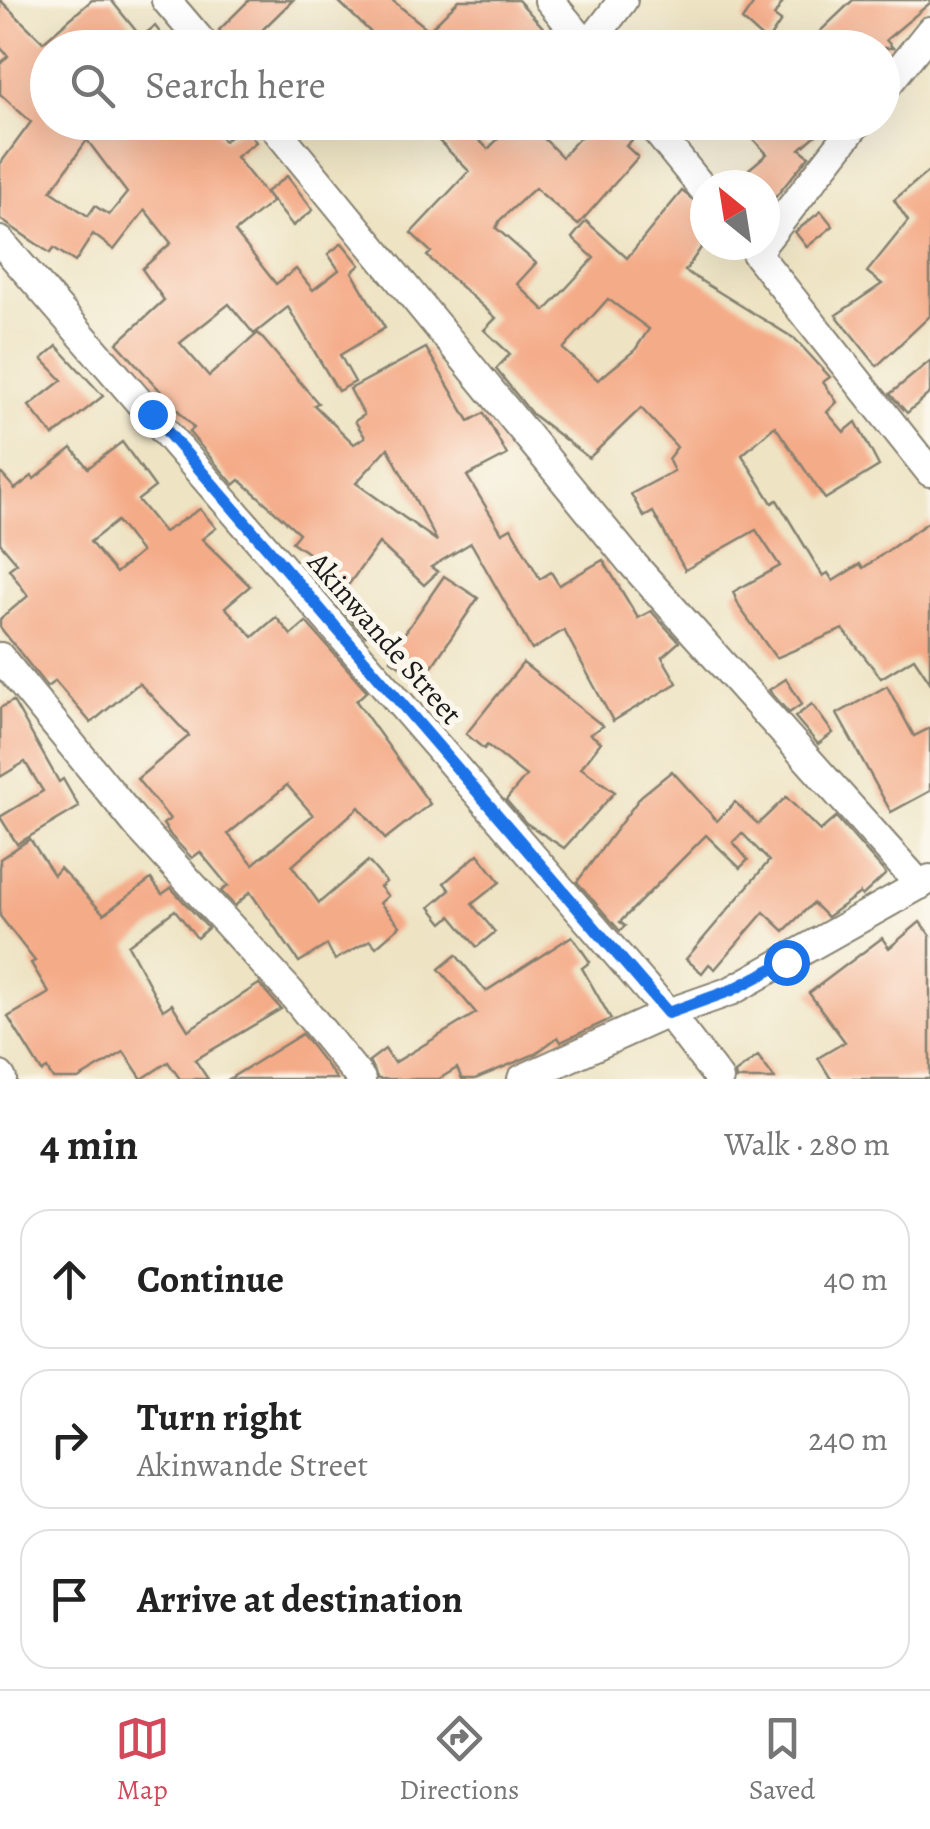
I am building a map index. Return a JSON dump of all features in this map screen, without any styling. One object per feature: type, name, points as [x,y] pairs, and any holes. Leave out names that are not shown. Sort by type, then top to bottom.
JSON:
[{"type":"street","points":[[166,0],[192,30]]},
{"type":"street","points":[[550,0],[574,30]]},
{"type":"street","points":[[601,30],[623,0]]},
{"type":"street","points":[[900,68],[930,31]]},
{"type":"street","points":[[285,140],[631,562],[925,882],[732,990],[668,1013],[522,1079]]},
{"type":"street","points":[[664,140],[690,172]]},
{"type":"street","points":[[780,219],[843,140]]},
{"type":"street","name":"Akinwande Street","points":[[0,241],[668,1013],[719,1079]]},
{"type":"street","points":[[769,260],[930,472]]},
{"type":"street","points":[[0,657],[139,827],[291,993],[361,1079]]},
{"type":"building","points":[[0,0],[31,30],[30,121],[0,94],[0,64],[8,56],[0,47]]},
{"type":"building","points":[[92,0],[111,0],[135,30],[57,30]]},
{"type":"building","points":[[249,0],[293,0],[262,30],[219,30]]},
{"type":"building","points":[[337,0],[392,0],[429,30],[368,30]]},
{"type":"building","points":[[459,0],[518,0],[545,30],[429,30]]},
{"type":"building","points":[[756,0],[784,0],[774,16],[781,21],[775,30],[753,30],[742,20]]},
{"type":"building","points":[[853,0],[930,0],[898,30],[821,30]]},
{"type":"building","points":[[30,123],[30,140],[87,140],[223,140],[224,141],[254,140],[236,157],[272,202],[235,232],[276,284],[296,269],[313,290],[339,270],[328,254],[342,243],[360,265],[352,272],[385,328],[340,355],[355,382],[338,391],[288,307],[254,334],[229,304],[180,343],[209,376],[258,333],[318,403],[314,405],[354,444],[365,437],[355,421],[364,415],[350,389],[426,348],[469,421],[484,413],[507,455],[467,476],[502,533],[511,528],[540,579],[551,572],[559,585],[603,560],[638,618],[651,611],[679,642],[662,657],[677,683],[613,721],[564,630],[532,650],[471,543],[431,567],[438,572],[424,585],[379,543],[341,595],[319,583],[328,567],[292,542],[299,533],[240,480],[234,485],[189,432],[194,428],[117,343],[164,300],[142,269],[171,243],[145,210],[114,250],[93,234],[75,262],[54,248],[50,253],[0,219],[0,164]],"holes":[[[87,140],[127,193],[109,215],[95,206],[88,216],[51,191]],[[388,448],[437,541],[356,483]]]},
{"type":"building","points":[[438,140],[479,140],[488,149],[497,140],[545,140],[562,157],[578,140],[632,140],[626,146],[638,157],[578,225],[535,188],[500,220],[496,228],[536,263],[517,284],[545,311],[594,258],[572,238],[586,221],[627,258],[682,191],[690,197],[693,260],[685,271],[795,339],[830,377],[823,382],[837,402],[827,412],[844,432],[856,422],[879,466],[825,499],[775,426],[742,455],[772,503],[777,500],[823,576],[828,573],[833,581],[860,564],[863,568],[930,521],[930,682],[914,658],[881,678],[843,629],[776,658],[733,592],[780,566],[756,530],[685,570],[653,512],[644,517],[631,494],[674,471],[668,459],[677,447],[641,408],[589,458],[532,414],[496,369],[510,354],[484,330],[496,318],[427,256],[431,252],[411,233],[469,171]],"holes":[[[608,299],[649,329],[635,350],[598,380],[563,349]]]},
{"type":"building","points":[[754,140],[810,140],[800,149],[809,156],[780,192],[780,170],[748,170],[767,154]]},
{"type":"building","points":[[930,170],[930,316],[877,366],[836,315],[882,284],[867,272],[908,221],[894,200]]},
{"type":"building","points":[[287,176],[313,210],[293,226],[266,192]]},
{"type":"building","points":[[821,211],[833,226],[807,247],[795,232]]},
{"type":"building","points":[[57,346],[103,396],[53,436],[29,406],[62,380],[42,359]]},
{"type":"building","points":[[930,361],[930,393],[907,413],[890,394]]},
{"type":"building","points":[[122,442],[155,487],[138,500],[164,532],[200,509],[216,528],[202,539],[250,586],[225,607],[253,637],[276,617],[291,635],[306,622],[367,691],[356,701],[430,804],[385,839],[359,807],[292,866],[319,903],[368,861],[386,882],[380,887],[388,896],[380,903],[400,926],[376,947],[370,940],[335,960],[327,945],[299,962],[250,892],[235,906],[221,891],[228,886],[200,852],[192,858],[171,836],[163,824],[170,819],[137,779],[189,736],[139,683],[91,723],[55,681],[47,687],[0,627],[0,619],[28,596],[9,569],[17,563],[0,543],[0,472],[15,489],[72,448],[88,468]],"holes":[[[117,521],[141,552],[116,573],[90,542]],[[287,785],[313,815],[253,864],[228,834]]]},
{"type":"building","points":[[444,576],[478,598],[422,681],[391,660],[391,653]]},
{"type":"building","points":[[356,604],[376,626],[365,636],[346,614]]},
{"type":"building","points":[[523,663],[603,726],[590,734],[601,742],[581,768],[615,792],[564,848],[526,823],[506,800],[526,776],[487,745],[484,749],[466,734]]},
{"type":"building","points":[[786,679],[802,704],[789,713],[769,690]]},
{"type":"building","points":[[887,686],[914,736],[930,728],[930,791],[891,812],[837,714]]},
{"type":"building","points":[[13,701],[59,782],[63,779],[79,807],[17,844],[0,817],[43,791],[25,762],[0,777],[0,708]]},
{"type":"building","points":[[812,704],[833,733],[818,744],[795,717]]},
{"type":"building","points":[[672,771],[717,821],[735,802],[758,824],[786,797],[820,831],[836,817],[886,874],[862,896],[860,893],[827,917],[813,903],[784,931],[764,912],[715,969],[709,964],[702,973],[686,959],[769,861],[742,833],[733,842],[748,860],[740,868],[706,835],[620,922],[625,926],[620,931],[577,882],[641,796]]},
{"type":"building","points":[[30,839],[54,875],[60,868],[104,914],[151,879],[162,894],[171,888],[208,928],[197,938],[175,910],[128,945],[163,1010],[172,1004],[188,1030],[259,984],[281,1009],[195,1060],[208,1079],[180,1079],[168,1062],[142,1079],[124,1052],[78,1079],[53,1079],[47,1069],[42,1072],[8,1017],[49,993],[31,963],[35,961],[0,916],[0,859]]},
{"type":"building","points":[[478,854],[500,882],[472,904],[495,932],[477,947],[451,916],[443,923],[430,907],[450,890],[444,883]]},
{"type":"building","points":[[920,922],[930,935],[930,1079],[831,1079],[818,1058],[845,1042],[809,993],[882,938],[889,948]]},
{"type":"building","points":[[572,936],[590,962],[582,968],[611,1019],[561,1042],[558,1037],[535,1054],[475,1079],[462,1079],[457,1068],[439,1079],[378,1079],[369,1061],[385,1049],[394,1063],[476,1013],[439,969],[456,955],[486,991]]},
{"type":"building","points":[[302,1034],[337,1079],[229,1079]]},
{"type":"building","points":[[758,1056],[775,1079],[736,1079],[735,1073]]},
{"type":"route","points":[[152,414],[668,1013],[732,990],[786,962]]}]
